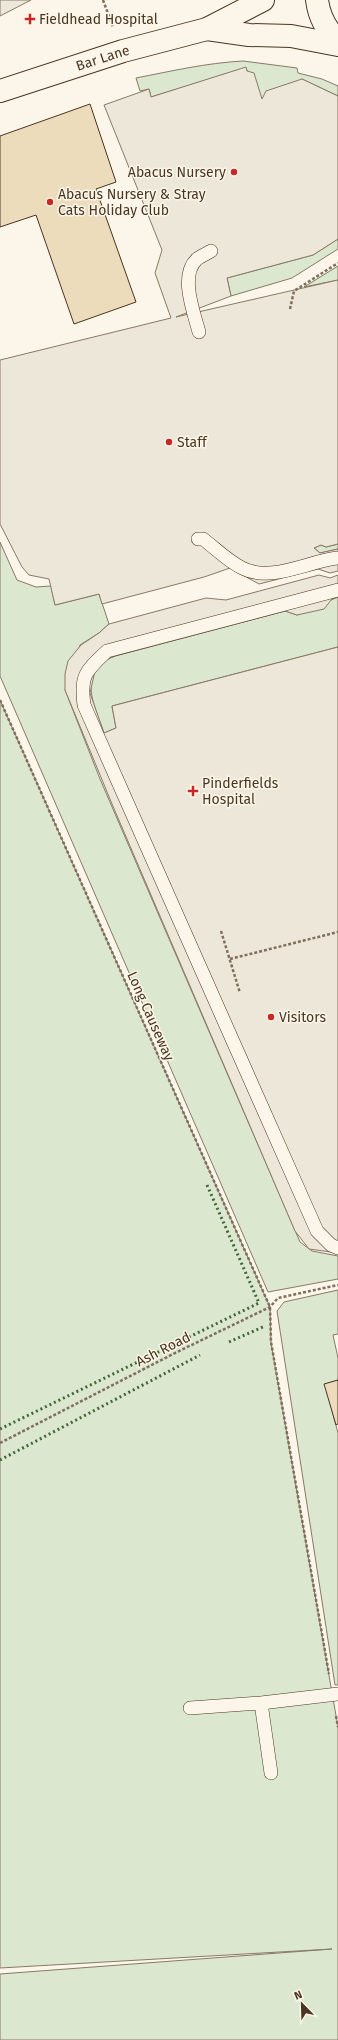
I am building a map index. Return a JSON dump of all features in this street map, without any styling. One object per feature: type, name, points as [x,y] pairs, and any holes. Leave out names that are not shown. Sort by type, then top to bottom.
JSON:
[{"type":"main road","name":"Bar Lane","points":[[0,91],[122,51],[208,29],[263,0]]},
{"type":"main road","points":[[317,0],[322,18],[328,29],[338,40]]},
{"type":"main road","name":"Bar Lane","points":[[208,29],[249,35],[291,36],[338,45]]},
{"type":"lane","points":[[199,332],[189,294],[189,273],[196,260],[211,251]]},
{"type":"lane","points":[[198,539],[203,539],[243,568],[267,574],[324,559],[338,558]]},
{"type":"lane","points":[[338,590],[107,651],[87,670],[82,688],[84,704],[317,1231],[331,1245],[338,1248]]},
{"type":"lane","points":[[190,1708],[261,1703],[335,1694]]},
{"type":"lane","points":[[261,1703],[270,1773]]},
{"type":"path","points":[[103,0],[115,31]]},
{"type":"path","points":[[290,309],[294,291],[338,263]]},
{"type":"path","name":"Long Causeway","points":[[0,700],[270,1307],[271,1342],[335,1694],[338,1728]]},
{"type":"path","points":[[221,930],[240,993]]},
{"type":"path","points":[[230,959],[338,932]]},
{"type":"path","name":"Ash Road","points":[[0,1443],[174,1353],[270,1307],[278,1298],[338,1285]]},
{"type":"green space","points":[[243,61],[297,68],[298,73],[322,79],[338,86],[338,96],[302,79],[301,206],[246,68],[151,97],[149,89],[140,91],[136,78],[202,65]]},
{"type":"green space","points":[[338,239],[338,249],[292,278],[231,296],[227,278],[313,255]]},
{"type":"green space","points":[[338,266],[338,280],[304,287]]},
{"type":"green space","points":[[0,542],[17,580],[36,587],[51,586],[55,605],[99,594],[109,624],[99,633],[80,645],[65,690],[100,779],[300,1242],[312,1251],[338,1256],[338,1279],[268,1292],[0,676]]},
{"type":"green space","points":[[338,544],[338,549],[320,553],[314,548],[321,545],[326,547]]},
{"type":"green space","points":[[338,597],[338,647],[112,706],[116,728],[104,733],[93,700],[91,690],[92,680],[95,671],[103,663],[115,656],[285,611],[297,615]]},
{"type":"green space","points":[[0,700],[270,1307],[271,1343],[338,1727],[338,2040],[0,2040],[0,1974],[332,1949],[0,1968]]},
{"type":"green space","points":[[338,1290],[338,1334],[333,1335],[338,1358],[338,1380],[325,1384],[338,1433],[338,1685],[335,1685],[277,1311],[284,1302]]},
{"type":"shaded area","points":[[0,0],[31,0],[0,16]]},
{"type":"shaded area","name":"Staff","points":[[246,67],[247,71],[254,73],[262,99],[266,91],[302,79],[338,96],[338,239],[313,255],[227,278],[231,296],[176,317],[338,280],[338,544],[326,547],[321,545],[314,548],[320,553],[338,549],[338,571],[330,573],[318,569],[259,584],[230,568],[204,577],[102,604],[99,594],[55,605],[49,579],[29,575],[22,567],[0,524],[0,360],[171,318],[155,273],[162,250],[104,105],[149,89],[151,97]]},
{"type":"shaded area","name":"Visitors","points":[[319,575],[330,578],[338,575],[338,597],[332,599],[324,609],[297,615],[285,611],[115,656],[105,660],[95,671],[90,693],[104,733],[116,728],[112,706],[338,647],[338,1253],[309,1249],[295,1231],[112,804],[65,690],[65,674],[68,661],[81,645],[109,624],[206,598],[226,600]]},
{"type":"building","name":"Abacus Nursery & Stray Cats Holiday Club","points":[[90,104],[116,182],[96,189],[136,302],[74,324],[36,215],[0,227],[0,136]]},
{"type":"building","points":[[338,1380],[338,1424],[336,1425],[324,1384]]},
{"type":"hedge","points":[[0,1429],[259,1303],[207,1185]]},
{"type":"hedge","points":[[229,1342],[265,1326]]},
{"type":"hedge","points":[[0,1460],[200,1355]]},
{"type":"place","name":"Fieldhead Hospital","points":[[30,19]]},
{"type":"place","name":"Abacus Nursery","points":[[234,172]]},
{"type":"place","name":"Abacus Nursery & Stray Cats Holiday Club","points":[[50,202]]},
{"type":"place","name":"Staff","points":[[169,442]]},
{"type":"place","name":"Pinderfields Hospital","points":[[193,791]]},
{"type":"place","name":"Visitors","points":[[271,1017]]}]
